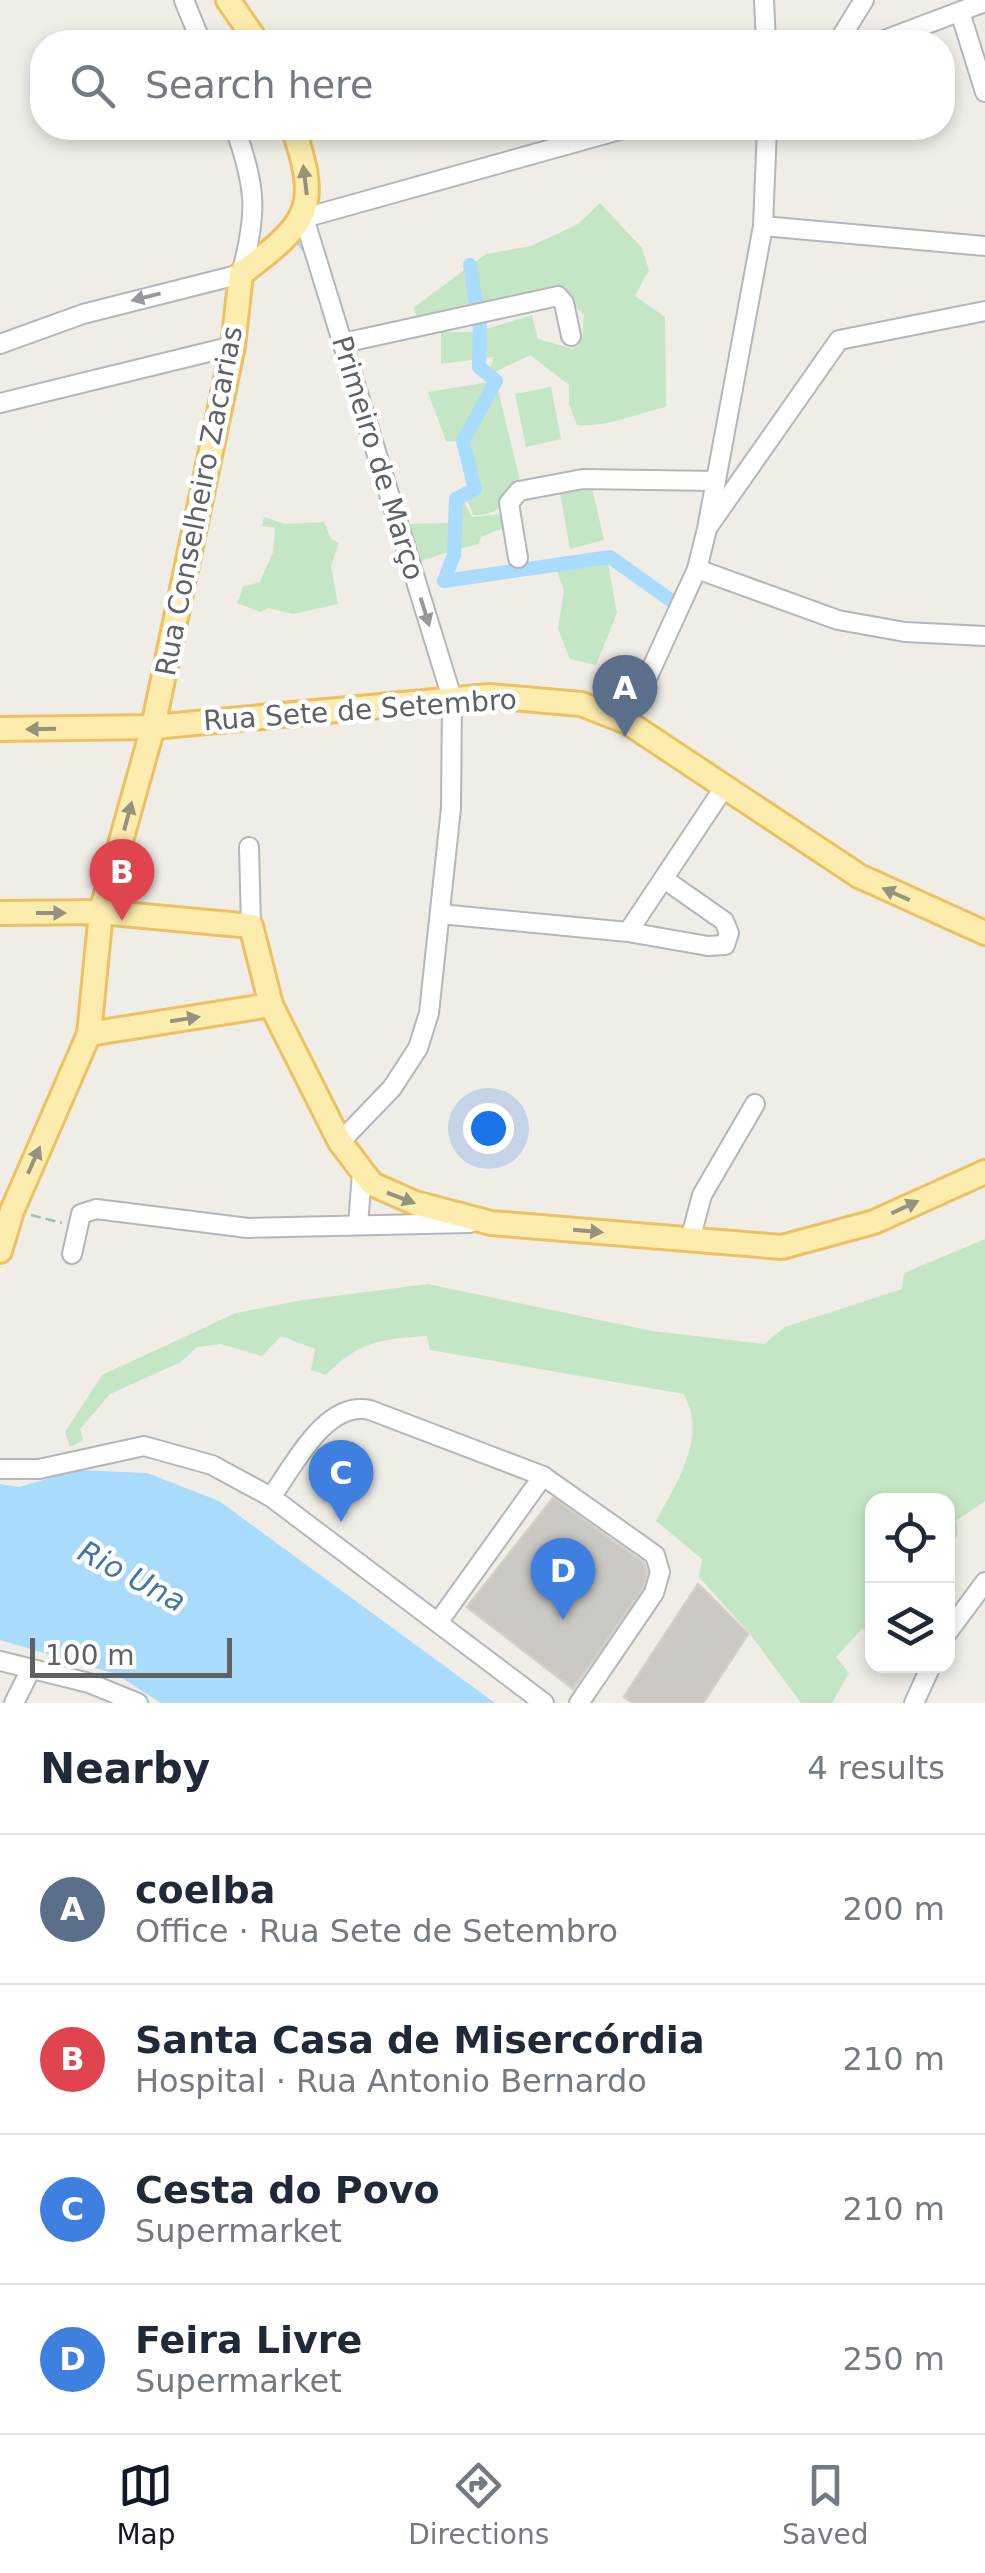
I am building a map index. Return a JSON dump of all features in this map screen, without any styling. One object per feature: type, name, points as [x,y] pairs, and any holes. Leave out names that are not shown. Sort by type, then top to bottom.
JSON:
[{"type":"main road","points":[[229,0],[242,30]]},
{"type":"main road","points":[[241,274],[290,236],[304,218],[308,194],[296,140]]},
{"type":"main road","name":"Rua Conselheiro Zacarias","points":[[0,1251],[6,1209],[89,1034],[102,912],[153,727],[233,346],[241,274]]},
{"type":"main road","name":"Rua Sete de Setembro","points":[[0,729],[153,727],[452,698],[563,700],[627,722],[859,876],[984,930]]},
{"type":"main road","points":[[0,913],[102,912],[251,926],[271,1005],[340,1142],[362,1173],[392,1195],[491,1223],[760,1247],[801,1243],[874,1222],[985,1172]]},
{"type":"main road","points":[[89,1034],[271,1005]]},
{"type":"street","points":[[184,0],[196,30]]},
{"type":"street","points":[[764,0],[765,30]]},
{"type":"street","points":[[845,30],[864,0]]},
{"type":"street","points":[[911,30],[985,2]]},
{"type":"street","points":[[960,12],[985,92]]},
{"type":"street","points":[[0,344],[83,314],[241,274],[256,208],[252,175],[240,140]]},
{"type":"street","points":[[304,218],[584,140]]},
{"type":"street","points":[[627,722],[697,569],[707,529],[763,226],[767,140]]},
{"type":"street","name":"Primeiro de Março","points":[[304,218],[452,698],[451,808],[429,1014],[418,1048],[392,1088],[340,1142]]},
{"type":"street","points":[[763,226],[985,246]]},
{"type":"street","points":[[343,343],[558,296],[564,303],[571,336]]},
{"type":"street","points":[[707,529],[839,340],[985,311]]},
{"type":"street","points":[[0,403],[233,346]]},
{"type":"street","points":[[720,460],[750,466]]},
{"type":"street","points":[[518,558],[509,503],[519,490],[626,477],[716,481]]},
{"type":"street","points":[[697,569],[838,620],[905,632],[985,636]]},
{"type":"street","points":[[628,932],[726,786]]},
{"type":"street","points":[[249,847],[251,926]]},
{"type":"street","points":[[440,914],[628,932],[708,946],[727,942],[730,934],[724,921],[664,878]]},
{"type":"street","points":[[690,1240],[702,1195],[754,1104]]},
{"type":"street","points":[[358,1226],[362,1173]]},
{"type":"street","points":[[72,1254],[83,1212],[96,1209],[248,1228],[491,1223]]},
{"type":"street","points":[[271,1497],[324,1426],[354,1408],[370,1410],[543,1476],[655,1555],[660,1572],[654,1593],[579,1703]]},
{"type":"street","points":[[0,1469],[40,1469],[127,1447],[159,1448],[212,1465],[271,1497],[544,1703]]},
{"type":"street","points":[[439,1621],[543,1476]]},
{"type":"street","points":[[955,1623],[985,1582]]},
{"type":"street","points":[[0,1661],[135,1702]]},
{"type":"street","points":[[14,1703],[30,1669]]},
{"type":"street","points":[[914,1703],[928,1673]]},
{"type":"path","points":[[6,1209],[78,1227]]},
{"type":"green space","points":[[600,203],[642,248],[649,270],[635,296],[665,317],[666,407],[610,422],[577,425],[569,404],[569,385],[530,355],[487,376],[494,357],[441,364],[441,332],[476,332],[532,315],[538,339],[573,349],[582,339],[584,315],[557,288],[418,319],[413,308],[486,254],[531,246],[578,224]]},
{"type":"green space","points":[[496,381],[521,485],[509,488],[497,509],[473,515],[463,490],[475,488],[463,442],[446,441],[428,392]]},
{"type":"green space","points":[[551,387],[561,439],[526,447],[515,394]]},
{"type":"green space","points":[[625,485],[592,488],[604,540],[570,549],[559,487]]},
{"type":"green space","points":[[460,494],[472,517],[502,514],[503,528],[481,537],[479,544],[455,550]]},
{"type":"green space","points":[[264,517],[285,524],[324,522],[331,539],[339,543],[331,566],[338,604],[293,614],[269,608],[260,612],[237,603],[243,587],[260,582],[273,552],[275,528],[262,526]]},
{"type":"green space","points":[[449,523],[451,551],[413,564],[402,530],[408,524]]},
{"type":"green space","points":[[608,563],[617,613],[596,665],[570,659],[558,629],[564,590],[555,565]]},
{"type":"green space","points":[[985,1239],[985,1501],[956,1521],[955,1538],[955,1493],[865,1493],[865,1629],[836,1657],[849,1673],[832,1703],[801,1703],[750,1634],[699,1577],[702,1559],[656,1521],[681,1474],[691,1443],[690,1410],[684,1394],[430,1350],[427,1336],[372,1344],[349,1355],[326,1375],[311,1370],[315,1349],[281,1336],[262,1356],[221,1344],[197,1347],[181,1362],[110,1394],[80,1429],[83,1440],[70,1447],[65,1432],[102,1375],[236,1313],[303,1300],[428,1284],[652,1331],[764,1344],[785,1327],[902,1289],[904,1273]]},
{"type":"water","name":"Rio Una","points":[[77,1470],[147,1473],[219,1501],[495,1703],[161,1703],[116,1674],[0,1640],[0,1484],[19,1487]]},
{"type":"building","points":[[553,1498],[644,1563],[647,1572],[643,1588],[573,1689],[467,1607]]},
{"type":"building","points":[[698,1584],[748,1634],[703,1703],[633,1703],[624,1697]]},
{"type":"waterway","points":[[298,242],[307,254]]},
{"type":"waterway","points":[[470,265],[476,303]]},
{"type":"waterway","points":[[444,581],[454,555],[456,499],[475,489],[463,441],[496,381],[479,367],[480,317]]},
{"type":"waterway","points":[[444,581],[610,557],[676,604]]},
{"type":"place","name":"coelba","points":[[625,737]]},
{"type":"place","name":"Santa Casa de Misercórdia","points":[[122,921]]},
{"type":"place","name":"Cesta do Povo","points":[[341,1522]]},
{"type":"place","name":"Feira Livre","points":[[563,1620]]}]
